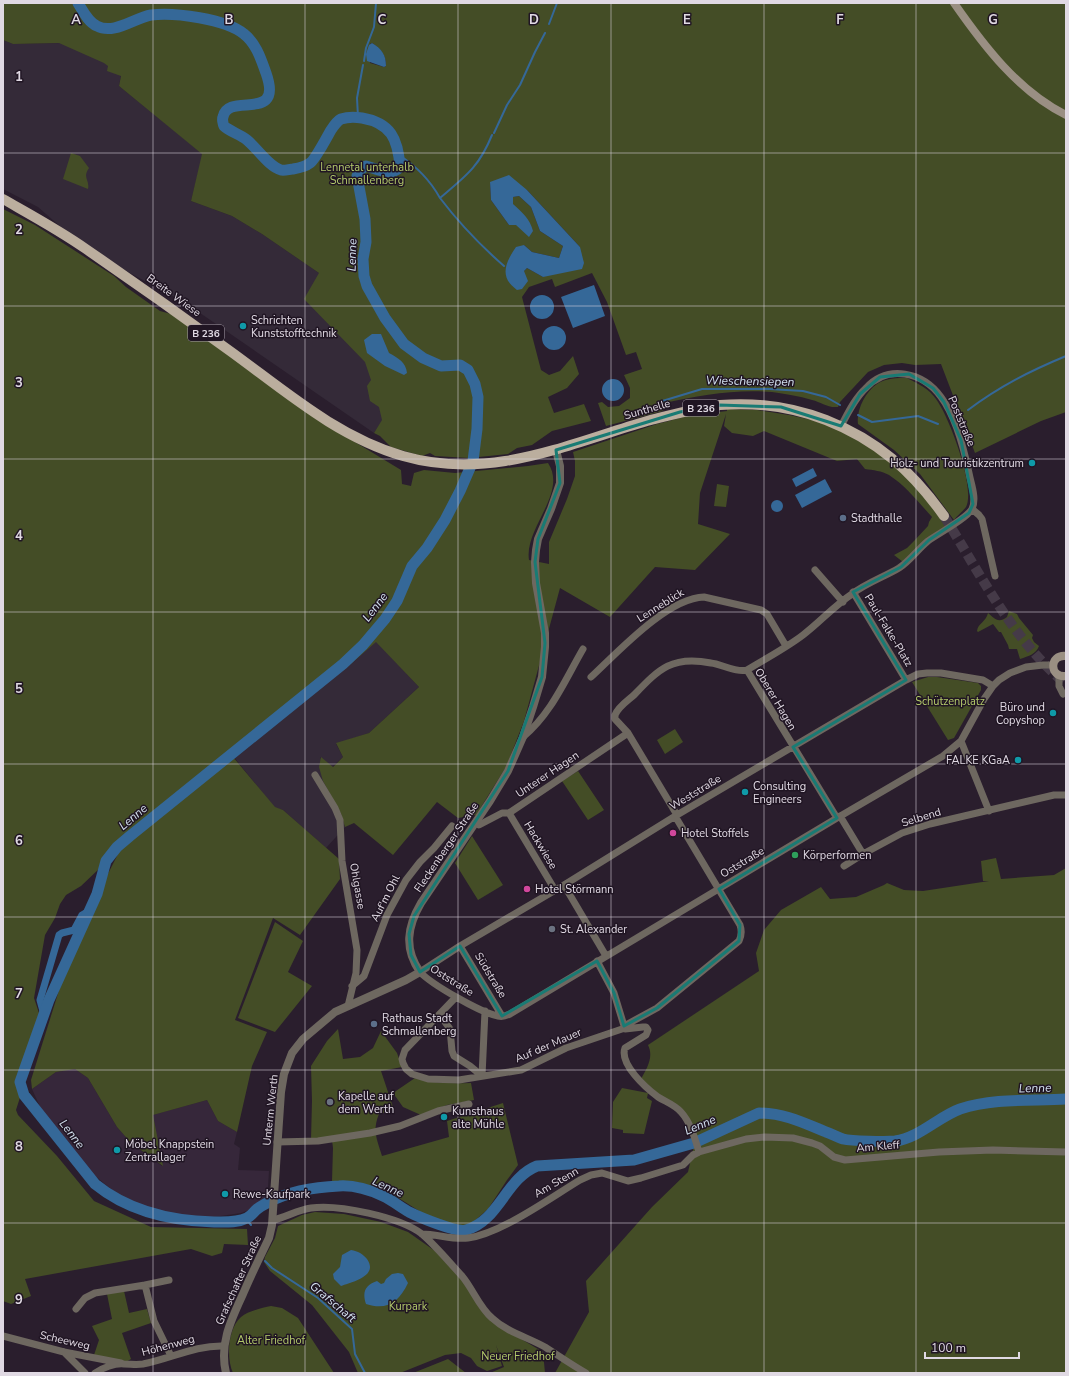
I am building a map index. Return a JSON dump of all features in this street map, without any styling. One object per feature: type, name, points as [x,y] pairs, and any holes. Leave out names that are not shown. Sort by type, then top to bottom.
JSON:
[{"type":"main road","points":[[954,3],[982,41],[1009,73],[1040,100],[1066,115]]},
{"type":"main road","name":"Breite Wiese","points":[[3,199],[79,244],[136,283],[321,417],[365,441],[399,455],[430,462],[457,465],[490,464],[511,461],[556,450]]},
{"type":"main road","name":"Sunthelle","points":[[556,450],[680,412],[719,406],[754,404],[781,408],[803,412],[841,426]]},
{"type":"main road","name":"B 236","points":[[841,426],[872,443],[904,468],[926,492],[944,516]]},
{"type":"main road","points":[[1063,676],[1054,671],[1053,665],[1056,658],[1066,655]]},
{"type":"street","name":"Poststraße","points":[[841,426],[856,399],[870,383],[880,377],[890,374],[909,374],[923,380],[937,392],[947,408],[961,440],[974,498],[972,509]]},
{"type":"street","name":"Fleckenberger Straße","points":[[420,972],[412,958],[410,946],[410,929],[414,916],[508,771],[523,737],[542,677],[545,633],[536,583],[535,562],[538,539],[560,483],[560,466],[556,450]]},
{"type":"street","points":[[747,670],[802,636],[853,592],[901,567],[924,545],[965,517],[972,509],[981,517],[995,576]]},
{"type":"street","points":[[815,570],[843,602]]},
{"type":"street","name":"Paul-Falke-Platz","points":[[853,592],[906,680]]},
{"type":"street","name":"Lenneblick","points":[[591,677],[646,626],[677,606],[697,597],[704,597],[761,610],[767,614],[786,646]]},
{"type":"street","name":"Fleckenberger Straße","points":[[523,737],[534,728],[553,703],[582,649]]},
{"type":"street","name":"Oberer Hagen","points":[[628,733],[615,718],[615,713],[651,677],[666,666],[694,660],[722,665],[739,671],[747,670],[793,747],[838,817]]},
{"type":"street","name":"Oststraße","points":[[420,972],[430,982],[456,997],[494,1015],[502,1016],[514,1011],[838,817],[943,756],[961,741],[984,699],[993,686],[1006,675],[1034,666],[1053,665]]},
{"type":"street","name":"Weststraße","points":[[420,972],[460,946],[564,885],[676,816],[918,674],[941,673],[983,680],[993,686]]},
{"type":"street","points":[[1063,676],[1060,686],[1063,694]]},
{"type":"street","name":"Unterer Hagen","points":[[476,822],[479,825],[502,813],[509,813],[628,733]]},
{"type":"street","name":"Auf der Mauer","points":[[440,1015],[405,1050],[402,1059],[404,1067],[410,1073],[419,1077],[455,1080],[521,1070],[566,1048],[624,1027],[657,1008],[739,940],[742,933],[740,925],[628,733]]},
{"type":"street","points":[[961,741],[990,811]]},
{"type":"street","name":"Ohlgasse","points":[[315,775],[335,808],[340,820],[342,861],[356,945],[356,965],[348,1006]]},
{"type":"street","name":"Selbend","points":[[844,866],[902,833],[930,824],[1054,795],[1066,795]]},
{"type":"street","name":"Hackwiese","points":[[509,813],[555,890]]},
{"type":"street","points":[[838,817],[863,854]]},
{"type":"street","name":"Auf'm Ohl","points":[[352,986],[364,976],[387,915],[406,880],[452,826]]},
{"type":"street","points":[[564,885],[606,956]]},
{"type":"street","name":"Südstraße","points":[[460,946],[502,1016]]},
{"type":"street","points":[[597,961],[614,994],[624,1027],[628,1030],[643,1027],[647,1028],[647,1034],[624,1048],[623,1054],[626,1062],[642,1084],[658,1097],[681,1112],[691,1130],[698,1149]]},
{"type":"street","name":"Unterm Werth","points":[[273,1217],[283,1083],[287,1065],[292,1053],[303,1039],[335,1012],[406,980],[420,972]]},
{"type":"street","points":[[456,997],[440,1015],[450,1030],[452,1052],[454,1056],[482,1076]]},
{"type":"street","points":[[482,1076],[485,1011]]},
{"type":"street","points":[[278,1142],[318,1141],[370,1134],[400,1126],[438,1110],[469,1104]]},
{"type":"street","name":"Am Kleff","points":[[698,1149],[746,1139],[765,1137],[806,1140],[820,1146],[834,1157],[845,1160],[939,1152],[992,1150],[1066,1152]]},
{"type":"street","name":"Am Stenn","points":[[422,1234],[466,1238],[484,1234],[510,1222],[591,1175],[602,1173],[621,1179],[633,1180],[683,1165],[698,1149]]},
{"type":"street","name":"Am Stenn","points":[[273,1217],[284,1217],[306,1209],[330,1208],[367,1213],[393,1220],[412,1228],[422,1234],[463,1278],[483,1309],[492,1318],[505,1328],[545,1348],[586,1373]]},
{"type":"street","name":"Grafschafter Straße","points":[[226,1373],[224,1346],[230,1319],[263,1251],[271,1231],[273,1217]]},
{"type":"street","points":[[76,1308],[85,1298],[95,1293],[169,1280]]},
{"type":"street","points":[[145,1285],[154,1321],[171,1356]]},
{"type":"street","name":"Scheeweg","points":[[3,1336],[64,1352],[123,1364]]},
{"type":"street","name":"Höhenweg","points":[[95,1373],[105,1368],[123,1364],[143,1364],[200,1348],[224,1346]]},
{"type":"street","points":[[64,1352],[85,1373]]},
{"type":"highlighted area","points":[[909,374],[933,388],[944,402],[961,440],[973,504],[969,513],[929,540],[901,567],[853,592],[906,680],[793,747],[837,818],[719,889],[740,925],[739,941],[657,1008],[624,1026],[614,993],[597,961],[502,1016],[460,946],[420,972],[411,955],[409,934],[414,916],[508,771],[542,677],[545,643],[535,562],[538,539],[560,483],[556,450],[680,412],[719,405],[781,407],[841,426],[860,394],[880,377]]},
{"type":"shaded area","points":[[3,40],[13,44],[62,43],[122,69],[119,86],[203,154],[191,201],[232,216],[262,234],[319,273],[376,374],[388,413],[374,433],[187,304],[86,249],[38,207],[3,189]]},
{"type":"shaded area","points":[[376,641],[419,687],[369,733],[336,744],[343,757],[332,767],[320,757],[345,827],[326,848],[283,810],[275,808],[233,756],[284,714],[345,669]]},
{"type":"shaded area","points":[[75,1069],[88,1078],[117,1127],[131,1143],[162,1166],[152,1115],[207,1100],[218,1121],[237,1132],[234,1144],[240,1148],[238,1170],[269,1171],[267,1203],[241,1213],[180,1220],[151,1211],[117,1194],[94,1175],[73,1151],[42,1111],[32,1089],[56,1072]]},
{"type":"green space","name":"Lennetal unterhalb Schmallenberg","points":[[3,3],[1066,3],[1066,412],[1041,421],[975,453],[941,364],[915,365],[902,363],[884,365],[868,372],[840,402],[838,407],[827,406],[802,397],[772,392],[732,392],[691,397],[664,403],[663,411],[606,426],[598,403],[602,402],[608,407],[619,406],[630,398],[630,388],[624,375],[642,369],[636,352],[626,355],[607,302],[592,273],[555,287],[552,279],[529,287],[522,297],[541,370],[549,375],[560,371],[573,356],[579,374],[567,388],[548,397],[554,413],[584,404],[591,421],[552,431],[532,445],[517,448],[508,454],[469,458],[435,456],[430,453],[422,456],[391,447],[380,436],[374,433],[382,420],[379,407],[370,401],[367,386],[371,380],[365,362],[304,299],[319,273],[262,234],[232,216],[191,201],[202,154],[119,86],[121,76],[107,71],[108,66],[104,63],[59,43],[13,44],[3,40]],"holes":[[[372,43],[382,53],[386,66],[384,67],[370,63],[370,44]],[[490,182],[527,190],[580,247],[543,277],[527,268],[524,271],[524,245],[532,252],[559,258],[563,246],[540,231],[531,207],[519,196],[513,197],[509,225],[491,200]]]},
{"type":"green space","points":[[71,153],[80,156],[89,168],[86,174],[88,189],[63,179]]},
{"type":"green space","points":[[3,209],[35,225],[114,276],[126,287],[160,311],[171,314],[322,422],[401,470],[402,484],[411,486],[414,473],[424,470],[455,473],[548,463],[553,474],[553,486],[529,548],[529,560],[549,564],[549,542],[575,476],[575,461],[573,452],[657,424],[688,416],[727,411],[727,409],[757,410],[789,415],[834,427],[892,460],[939,514],[946,526],[903,562],[894,555],[907,548],[914,541],[928,526],[932,517],[901,484],[889,475],[865,469],[857,459],[837,461],[764,431],[753,436],[732,433],[724,426],[726,414],[700,493],[698,524],[730,534],[695,570],[655,567],[610,617],[560,588],[524,721],[506,767],[476,815],[458,818],[437,802],[393,855],[354,823],[345,827],[341,814],[323,781],[319,767],[321,757],[333,767],[343,757],[336,743],[369,733],[419,687],[376,642],[345,669],[284,714],[233,757],[275,807],[283,810],[339,859],[340,879],[300,935],[273,918],[235,1020],[267,1032],[252,1066],[237,1132],[218,1121],[207,1100],[153,1115],[163,1166],[131,1143],[117,1127],[88,1078],[75,1069],[56,1072],[32,1089],[31,1080],[75,939],[121,848],[81,886],[66,895],[45,935],[34,998],[43,1025],[16,1110],[18,1115],[57,1156],[94,1201],[151,1227],[247,1229],[248,1245],[224,1244],[222,1253],[212,1256],[191,1249],[25,1279],[31,1296],[11,1304],[3,1301]]},
{"type":"green space","points":[[907,378],[927,390],[936,399],[948,420],[960,452],[967,484],[968,498],[966,507],[954,520],[920,474],[894,450],[858,424],[858,413],[862,402],[873,387],[888,379]]},
{"type":"green space","points":[[717,484],[729,486],[726,507],[714,506]]},
{"type":"green space","points":[[1009,611],[1017,614],[1033,635],[1032,638],[1034,642],[1039,646],[1034,653],[1020,659],[1017,649],[1009,649],[1001,632],[999,632],[993,624],[978,632],[977,631],[988,613],[996,620],[1001,620],[1007,617]]},
{"type":"green space","name":"Schützenplatz","points":[[928,677],[978,683],[981,686],[981,690],[954,738],[948,740],[912,682]]},
{"type":"green space","points":[[675,729],[683,742],[665,754],[657,740]]},
{"type":"green space","points":[[578,771],[604,810],[588,820],[562,781]]},
{"type":"green space","points":[[472,836],[503,885],[478,900],[455,863]]},
{"type":"green space","points":[[996,858],[1001,879],[1054,875],[1066,868],[1066,1373],[555,1373],[589,1312],[586,1281],[652,1207],[688,1172],[696,1137],[689,1120],[641,1079],[650,1058],[650,1049],[648,1045],[759,971],[756,953],[764,930],[781,910],[821,887],[830,899],[856,897],[887,883],[904,890],[923,891],[989,881],[983,881],[981,861]]},
{"type":"green space","points":[[275,922],[303,941],[288,972],[312,986],[275,1032],[238,1018]]},
{"type":"green space","points":[[338,1029],[343,1059],[360,1057],[373,1048],[381,1031],[397,1053],[402,1067],[381,1071],[394,1110],[379,1114],[377,1120],[376,1135],[382,1156],[449,1137],[447,1121],[503,1103],[518,1165],[488,1209],[471,1224],[466,1226],[435,1221],[386,1190],[357,1182],[332,1181],[332,1140],[311,1139],[311,1066],[327,1041]]},
{"type":"green space","points":[[415,1078],[443,1083],[471,1083],[474,1100],[447,1105],[421,1115],[403,1107],[393,1093]]},
{"type":"green space","points":[[622,1088],[648,1093],[647,1098],[652,1101],[644,1134],[623,1133],[623,1130],[612,1128],[613,1102]]},
{"type":"green space","name":"Kurpark","points":[[315,1212],[344,1214],[381,1222],[408,1232],[435,1251],[465,1283],[499,1326],[543,1352],[545,1373],[490,1373],[504,1367],[496,1345],[502,1366],[487,1371],[477,1366],[471,1358],[461,1353],[445,1355],[400,1373],[358,1373],[349,1352],[312,1305],[270,1271],[264,1262],[275,1238],[278,1226],[302,1215]]},
{"type":"green space","points":[[124,1291],[129,1313],[147,1309],[151,1323],[122,1333],[131,1359],[126,1362],[94,1355],[99,1340],[92,1326],[112,1319],[107,1294]]},
{"type":"green space","name":"Alter Friedhof","points":[[271,1306],[282,1308],[298,1318],[334,1373],[233,1373],[229,1359],[229,1352],[233,1328],[241,1317],[247,1313]]},
{"type":"green space","points":[[448,1359],[466,1373],[413,1373]]},
{"type":"water","points":[[372,43],[383,53],[386,66],[384,67],[367,61],[366,54],[369,45]]},
{"type":"water","points":[[509,175],[527,190],[580,247],[584,263],[582,269],[543,277],[527,268],[524,271],[528,281],[522,289],[517,290],[511,285],[506,275],[506,270],[509,259],[516,247],[524,245],[532,252],[559,258],[563,246],[540,231],[531,207],[519,196],[513,197],[513,204],[528,219],[533,231],[529,237],[516,225],[509,225],[491,200],[490,182]]},
{"type":"water","points":[[594,285],[605,316],[573,328],[561,297]]},
{"type":"water","points":[[537,295],[547,295],[554,302],[554,312],[547,319],[537,319],[530,312],[530,302]]},
{"type":"water","points":[[554,326],[562,330],[566,338],[562,346],[554,350],[546,346],[542,338],[546,330]]},
{"type":"water","points":[[372,334],[381,334],[389,353],[403,363],[407,373],[404,375],[385,366],[367,353],[364,340]]},
{"type":"water","points":[[613,379],[621,382],[624,390],[621,398],[613,401],[605,398],[602,390],[605,382]]},
{"type":"water","points":[[813,468],[817,476],[796,487],[792,479]]},
{"type":"water","points":[[825,479],[832,492],[802,508],[795,495]]},
{"type":"water","points":[[777,500],[781,502],[783,506],[781,510],[777,512],[773,510],[771,506],[773,502]]},
{"type":"water","points":[[351,1250],[362,1254],[367,1259],[370,1265],[370,1270],[363,1277],[341,1286],[334,1279],[333,1274],[340,1267],[342,1255]]},
{"type":"water","points":[[392,1274],[403,1274],[408,1283],[401,1295],[396,1300],[392,1303],[380,1306],[366,1304],[364,1296],[367,1287],[377,1281],[381,1284],[384,1283]]},
{"type":"waterway","name":"Lenne","points":[[78,3],[91,22],[104,28],[117,27],[144,17],[161,14],[186,16],[213,21],[225,24],[244,34],[252,42],[262,62],[270,88],[268,98],[262,102],[234,106],[227,110],[223,118],[223,123],[226,128],[242,136],[251,143],[272,165],[277,168],[282,170],[293,169],[310,163],[318,153],[333,127],[341,119],[352,117],[362,118],[372,120],[386,128],[395,141],[400,167],[396,170],[388,172],[366,166],[361,169],[357,176],[365,219],[366,242],[363,259],[364,276],[367,286],[385,318],[404,344],[423,358],[441,366],[460,365],[468,370],[475,384],[478,397],[477,429],[473,461],[445,520],[427,548],[412,566],[397,601],[385,619],[363,645],[343,664],[130,836],[117,847],[106,861],[97,894],[49,1000],[20,1082],[24,1095],[95,1184],[122,1201],[151,1213],[182,1219],[222,1222],[243,1220],[264,1205],[277,1198],[294,1192],[321,1187],[350,1186],[362,1188],[390,1199],[409,1212],[429,1221],[455,1229],[466,1230],[487,1218],[517,1180],[526,1172],[537,1166],[634,1160],[694,1143],[759,1113],[768,1113],[794,1119],[843,1139],[861,1141],[895,1141],[912,1136],[944,1117],[960,1109],[973,1105],[1013,1101],[1066,1099]]},
{"type":"waterway","points":[[364,61],[366,48],[374,27],[376,3]]},
{"type":"waterway","points":[[549,24],[557,3]]},
{"type":"waterway","points":[[494,133],[507,105],[520,85],[545,33]]},
{"type":"waterway","points":[[358,117],[357,98],[363,65]]},
{"type":"waterway","points":[[399,155],[422,174],[432,185],[440,198],[477,163],[492,135]]},
{"type":"waterway","points":[[440,198],[470,234],[504,266]]},
{"type":"waterway","name":"Wieschensiepen","points":[[968,410],[1016,380],[1040,367],[1066,356]]},
{"type":"waterway","name":"Wieschensiepen","points":[[659,402],[702,389],[769,389],[803,391],[826,397],[840,405]]},
{"type":"waterway","name":"Wieschensiepen","points":[[858,415],[872,422],[918,416],[938,424]]},
{"type":"waterway","points":[[44,1015],[40,1000],[59,935],[74,930],[82,915],[89,911]]},
{"type":"waterway","name":"Grafschaft","points":[[246,1219],[251,1225]]},
{"type":"waterway","name":"Grafschaft","points":[[265,1261],[272,1268],[318,1298],[352,1329],[355,1354],[365,1373]]},
{"type":"tunnel","points":[[944,516],[1013,627],[1029,647],[1066,684]]},
{"type":"place","name":"Schrichten Kunststofftechnik","points":[[243,326]]},
{"type":"place","name":"Holz- und Touristikzentrum","points":[[1032,463]]},
{"type":"place","name":"Stadthalle","points":[[843,518]]},
{"type":"place","name":"Büro und Copyshop","points":[[1053,713]]},
{"type":"place","name":"FALKE KGaA","points":[[1018,760]]},
{"type":"place","name":"Consulting Engineers","points":[[745,792]]},
{"type":"place","name":"Hotel Stoffels","points":[[673,833]]},
{"type":"place","name":"Körperformen","points":[[795,855]]},
{"type":"place","name":"Hotel Störmann","points":[[527,889]]},
{"type":"place","name":"St. Alexander","points":[[552,929]]},
{"type":"place","name":"Rathaus Stadt Schmallenberg","points":[[374,1024]]},
{"type":"place","name":"Kapelle auf dem Werth","points":[[330,1102]]},
{"type":"place","name":"Kunsthaus alte Mühle","points":[[444,1117]]},
{"type":"place","name":"Möbel Knappstein Zentrallager","points":[[117,1150]]},
{"type":"place","name":"Rewe-Kaufpark","points":[[225,1194]]},
{"type":"park label","name":"Neuer Friedhof","points":[[518,1356]]}]
